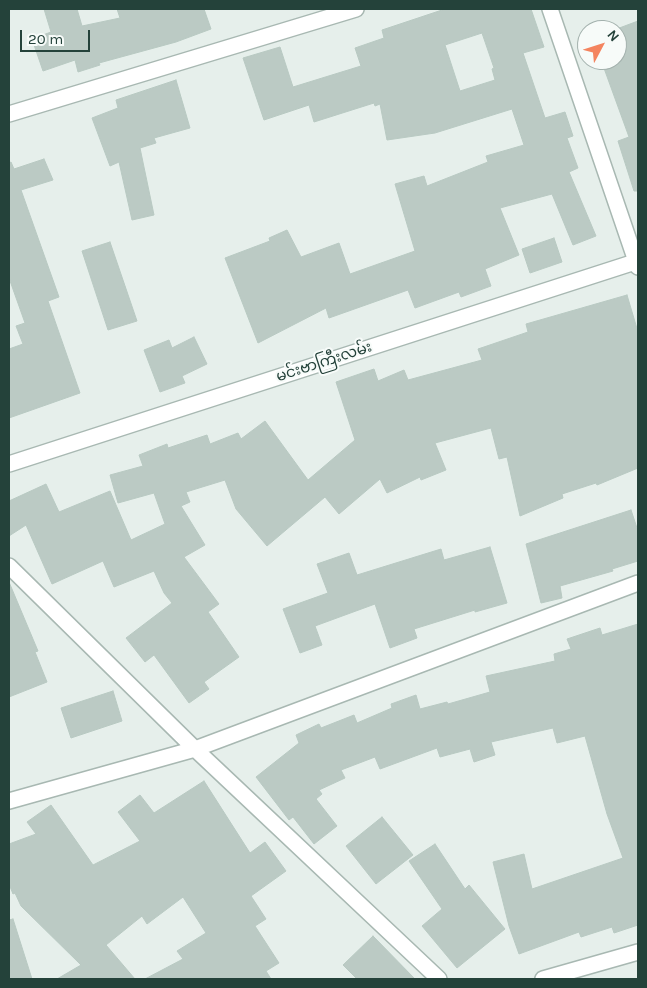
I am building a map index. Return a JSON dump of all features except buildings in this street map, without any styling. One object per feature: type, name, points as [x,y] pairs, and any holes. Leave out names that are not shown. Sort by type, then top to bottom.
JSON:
[{"type":"street","points":[[9,114],[356,9]]},
{"type":"street","points":[[550,9],[638,263]]},
{"type":"street","name":"မင်းဗာကြီးလမ်း","points":[[9,464],[638,263]]},
{"type":"street","points":[[9,566],[195,749],[439,979]]},
{"type":"street","points":[[9,801],[195,749],[638,583]]},
{"type":"street","points":[[543,979],[638,952]]}]
